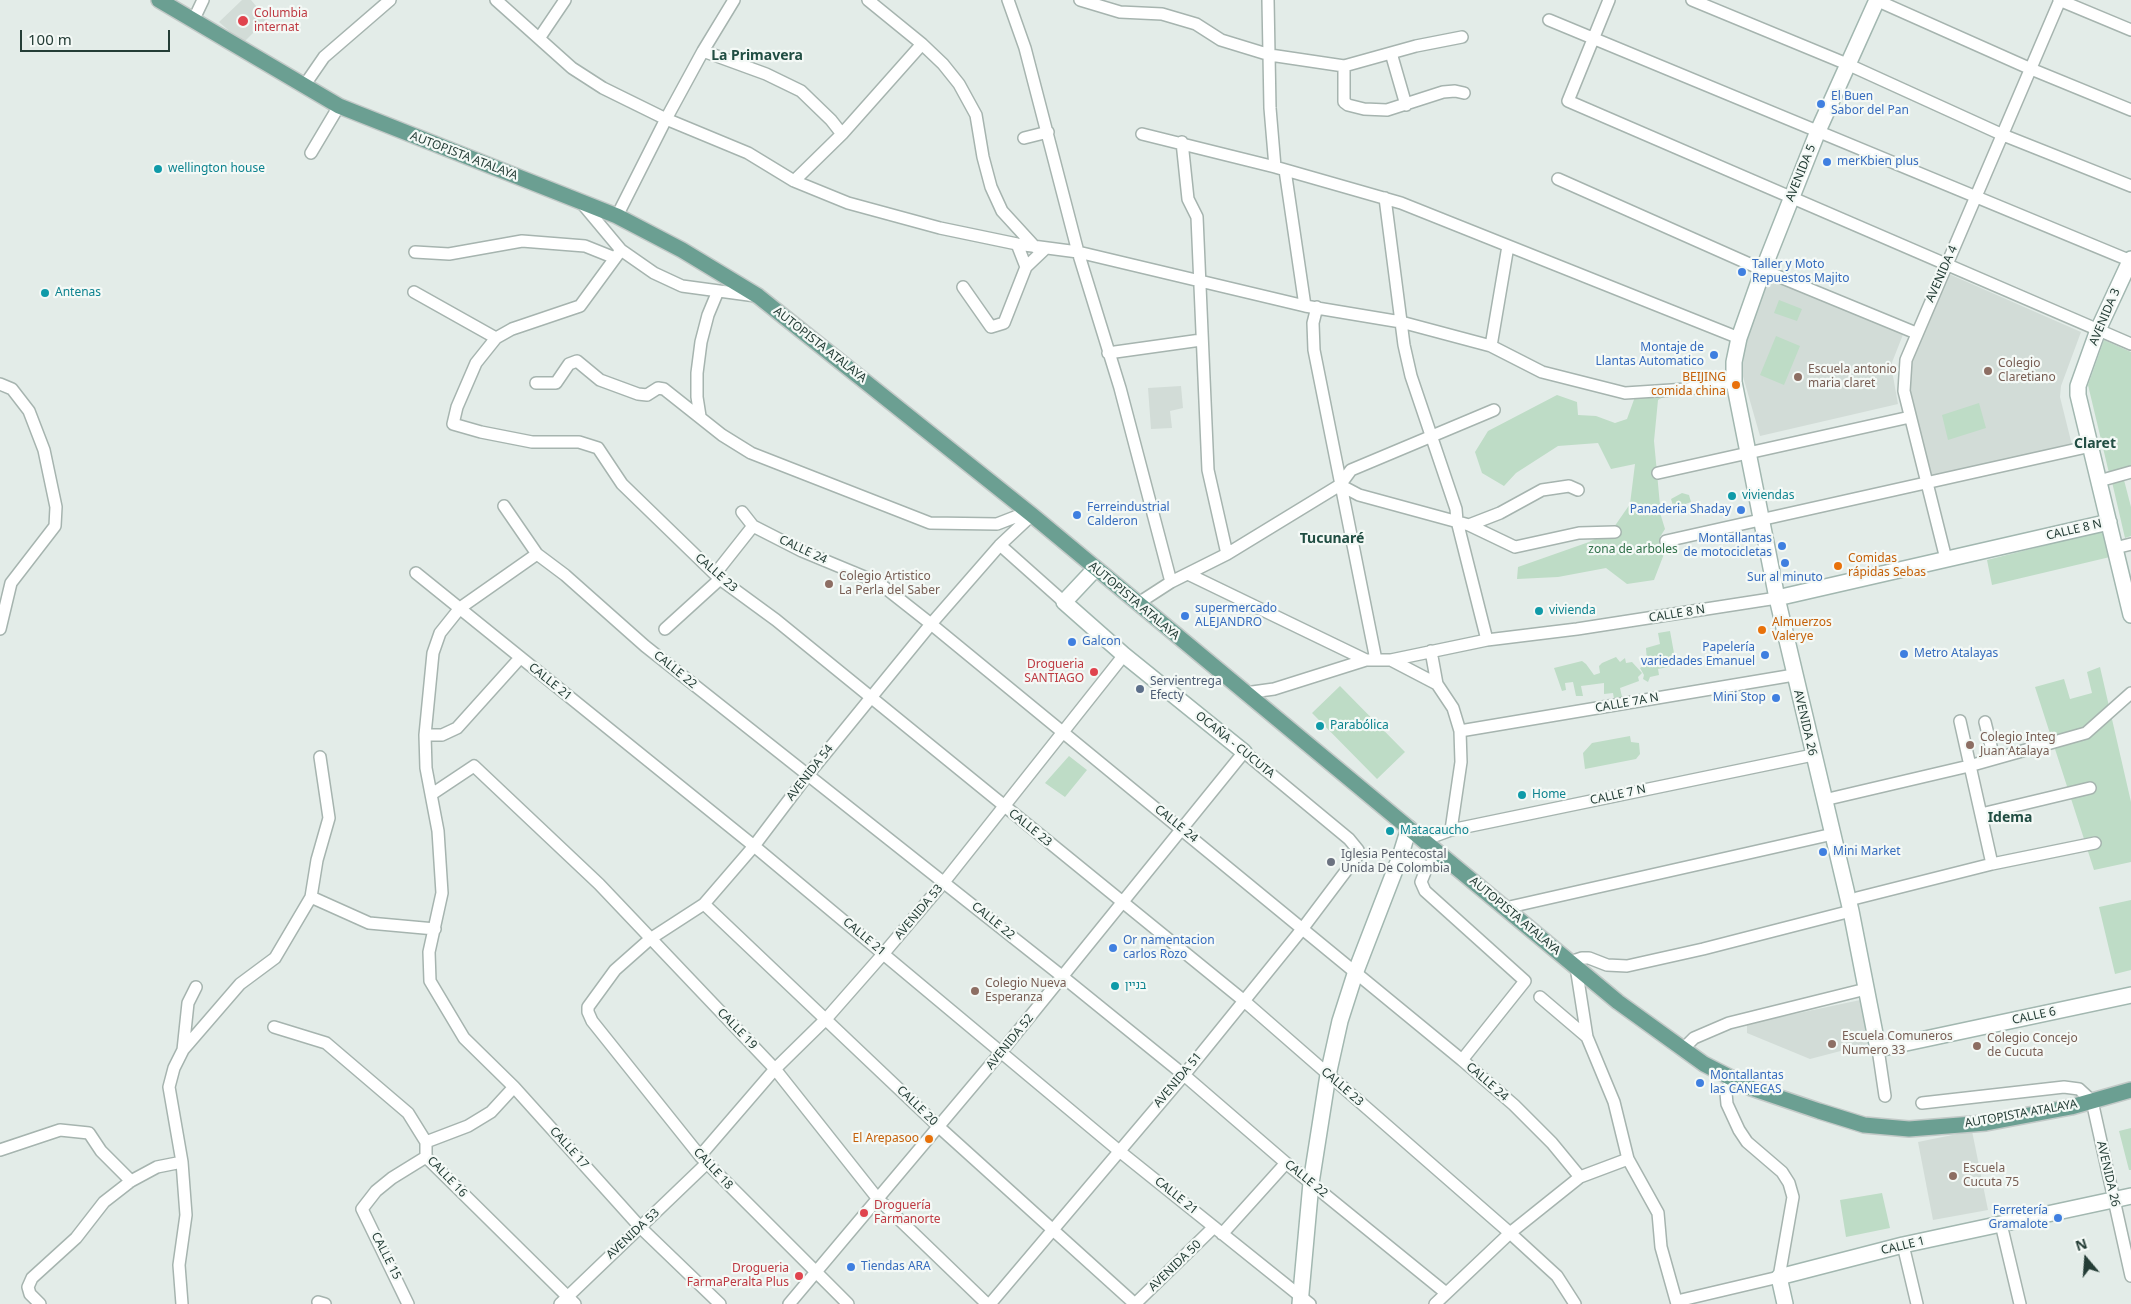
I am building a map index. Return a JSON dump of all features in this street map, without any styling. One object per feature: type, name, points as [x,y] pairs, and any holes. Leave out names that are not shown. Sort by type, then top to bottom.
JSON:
[{"type":"main road","name":"AUTOPISTA ATALAYA","points":[[159,0],[338,106],[617,216],[682,250],[758,296],[1030,514],[1573,965],[1682,1050],[1731,1079],[1864,1125],[1909,1128],[1986,1122],[2131,1092]]},
{"type":"street","points":[[193,21],[203,0]]},
{"type":"street","points":[[304,86],[324,57],[389,0]]},
{"type":"street","points":[[496,0],[572,68],[625,100],[748,153],[794,182],[848,203],[940,228],[1017,244],[1078,252],[1311,306],[1401,322],[1491,346],[1542,372],[1625,392],[1687,390],[1734,382]]},
{"type":"street","points":[[540,38],[565,0]]},
{"type":"street","points":[[617,216],[666,119],[703,51],[734,0]]},
{"type":"street","points":[[1008,0],[1025,48],[1078,252],[1134,439],[1171,582]]},
{"type":"street","points":[[1080,0],[1120,12],[1162,14],[1196,24],[1221,40],[1270,55],[1344,66],[1416,46],[1462,37]]},
{"type":"street","points":[[1268,0],[1270,108],[1280,169],[1311,306],[1314,350],[1371,660]]},
{"type":"street","points":[[1609,0],[1568,101],[2131,344]]},
{"type":"street","points":[[1692,0],[1847,64],[2004,135],[2131,186]]},
{"type":"street","points":[[1876,0],[2031,69],[2131,110]]},
{"type":"street","name":"AVENIDA 5","points":[[1738,344],[1763,270],[1791,198],[1818,131],[1876,0]]},
{"type":"street","points":[[2060,0],[2131,30]]},
{"type":"street","name":"AVENIDA 4","points":[[1946,559],[1904,391],[1903,375],[1906,360],[1945,265],[2004,135],[2060,0]]},
{"type":"street","points":[[873,1],[943,64],[959,84],[976,115],[983,157],[1002,211],[1040,248]]},
{"type":"street","points":[[1549,20],[2131,261]]},
{"type":"street","points":[[794,182],[842,134],[922,44]]},
{"type":"street","points":[[703,51],[766,74],[801,91],[831,120],[842,134]]},
{"type":"street","points":[[1391,53],[1406,105]]},
{"type":"street","points":[[1344,66],[1344,102],[1348,106],[1364,110],[1387,110],[1443,92],[1455,91],[1464,93]]},
{"type":"street","points":[[311,153],[338,106]]},
{"type":"street","points":[[1024,138],[1048,132]]},
{"type":"street","points":[[1142,134],[1182,142],[1385,198],[1508,246],[1738,344]]},
{"type":"street","points":[[1182,142],[1188,199],[1197,217],[1208,470],[1227,554]]},
{"type":"street","points":[[1558,179],[1763,270],[1916,333]]},
{"type":"street","points":[[1385,198],[1401,322],[1412,376],[1456,509],[1457,521],[1487,640]]},
{"type":"street","points":[[579,200],[618,254]]},
{"type":"street","points":[[415,252],[449,254],[522,241],[585,246],[618,254],[682,286],[758,296]]},
{"type":"street","points":[[1017,244],[1026,267]]},
{"type":"street","points":[[1491,346],[1508,246]]},
{"type":"street","points":[[963,287],[991,327],[1004,323],[1026,267],[1040,248]]},
{"type":"street","points":[[414,292],[496,338],[512,330],[580,306],[618,254]]},
{"type":"street","name":"AVENIDA 3","points":[[2131,261],[2098,330],[2082,376],[2078,395],[2131,615]]},
{"type":"street","points":[[700,416],[697,397],[697,374],[701,342],[708,315],[718,291]]},
{"type":"street","name":"CALLE 23","points":[[496,338],[476,363],[457,407],[453,424],[481,432],[532,442],[579,442],[598,448],[622,484],[718,576],[776,620],[1003,808],[1243,1000],[1510,1233],[1556,1276],[1575,1304]]},
{"type":"street","points":[[1108,353],[1201,340]]},
{"type":"street","name":"AVENIDA 26","points":[[1738,344],[1734,382],[1777,598],[1812,755],[1854,904],[1866,990],[1885,1096]]},
{"type":"street","points":[[536,383],[556,383],[569,364],[577,361],[600,380],[638,394],[647,395],[658,388],[664,389],[722,435],[751,453],[930,523],[998,524],[1030,514]]},
{"type":"street","points":[[0,384],[12,389],[29,411],[44,450],[56,507],[55,526],[11,583],[0,629]]},
{"type":"street","points":[[1138,604],[1171,582],[1227,554],[1340,485],[1351,470],[1494,410]]},
{"type":"street","points":[[1658,473],[1910,417]]},
{"type":"street","points":[[1666,541],[1763,521],[2091,446]]},
{"type":"street","points":[[2099,481],[2131,472]]},
{"type":"street","points":[[1340,485],[1359,495],[1469,525],[1515,547],[1579,533],[1615,532]]},
{"type":"street","points":[[1469,525],[1500,513],[1542,490],[1569,486],[1578,490]]},
{"type":"street","name":"CALLE 22","points":[[504,506],[537,554],[566,575],[645,646],[1063,977],[1184,1075],[1286,1164],[1446,1293]]},
{"type":"street","name":"CALLE 24","points":[[742,512],[753,526],[802,551],[879,583],[931,624],[1356,971],[1462,1060],[1514,1105],[1552,1143],[1580,1177]]},
{"type":"street","name":"AVENIDA 54","points":[[592,1021],[588,1012],[588,1006],[615,970],[650,939],[704,904],[754,846],[807,776],[931,624],[1030,514]]},
{"type":"street","name":"CALLE 8 N","points":[[1245,693],[1274,689],[1371,660],[1391,660],[1487,640],[1577,629],[1777,598],[2109,522]]},
{"type":"street","points":[[664,629],[718,576],[753,526]]},
{"type":"street","points":[[2115,548],[2131,544]]},
{"type":"street","name":"OCAÑA - CUCUTA","points":[[1000,546],[1124,655],[1349,839],[1358,850]]},
{"type":"street","points":[[312,897],[369,923],[434,929],[442,893],[442,864],[432,794],[426,768],[425,735],[432,653],[440,633],[460,608],[537,554]]},
{"type":"street","points":[[1064,602],[1095,569]]},
{"type":"street","name":"CALLE 21","points":[[416,573],[754,846],[1118,1150],[1304,1302]]},
{"type":"street","points":[[1188,574],[1371,660]]},
{"type":"street","points":[[1431,651],[1437,684],[1454,708],[1460,731],[1461,762],[1451,830]]},
{"type":"street","name":"AVENIDA 53","points":[[567,1301],[641,1228],[703,1160],[775,1069],[826,1019],[884,953],[944,882],[1062,730],[1124,655]]},
{"type":"street","points":[[425,735],[442,735],[457,728],[520,658]]},
{"type":"street","points":[[1391,660],[1437,684]]},
{"type":"street","name":"CALLE 7A N","points":[[1460,731],[1794,674]]},
{"type":"street","points":[[1824,800],[1969,766],[2086,733],[2131,693]]},
{"type":"street","points":[[1960,721],[1992,864]]},
{"type":"street","points":[[1985,722],[1994,758]]},
{"type":"street","name":"AVENIDA 52","points":[[789,1304],[1002,1052],[1244,752]]},
{"type":"street","name":"CALLE 7 N","points":[[1424,840],[1451,830],[1812,755]]},
{"type":"street","points":[[182,1304],[179,1265],[186,1215],[182,1162],[169,1087],[174,1068],[183,1050],[240,984],[275,958],[312,897],[317,860],[329,818],[320,757]]},
{"type":"street","name":"CALLE 19","points":[[432,794],[474,766],[599,884],[775,1069],[878,1199],[989,1304]]},
{"type":"street","points":[[1981,814],[2090,788]]},
{"type":"street","points":[[1304,1302],[1311,1183],[1328,1074],[1340,1020],[1356,971],[1400,857],[1409,828]]},
{"type":"street","points":[[1505,908],[1833,834]]},
{"type":"street","points":[[1677,1302],[1662,1247],[1658,1213],[1628,1159],[1614,1102],[1587,1037],[1573,965],[1582,958],[1589,958],[1607,965],[1627,966],[1703,949],[1992,864],[2095,842]]},
{"type":"street","name":"AVENIDA 51","points":[[989,1304],[1118,1150],[1184,1075],[1303,928],[1354,862],[1358,850]]},
{"type":"street","points":[[1443,856],[1427,867],[1421,882],[1426,891],[1525,981],[1462,1060]]},
{"type":"street","points":[[1400,857],[1427,867]]},
{"type":"street","name":"CALLE 20","points":[[704,904],[939,1127],[1135,1304]]},
{"type":"street","name":"CALLE 17","points":[[434,929],[429,952],[430,981],[464,1038],[514,1087],[641,1228],[720,1304]]},
{"type":"street","points":[[183,1050],[188,1003],[196,987]]},
{"type":"street","points":[[1682,1050],[1694,1038],[1729,1023],[1866,990]]},
{"type":"street","name":"CALLE 6","points":[[1878,1049],[2131,995]]},
{"type":"street","points":[[1540,997],[1587,1037]]},
{"type":"street","name":"CALLE 18","points":[[592,1021],[703,1160],[848,1304]]},
{"type":"street","name":"CALLE 16","points":[[274,1027],[326,1043],[408,1113],[426,1142],[426,1157],[567,1301]]},
{"type":"street","points":[[1731,1079],[1726,1093],[1727,1104],[1739,1130],[1747,1142],[1782,1172],[1790,1183],[1793,1197],[1779,1277],[1785,1304]]},
{"type":"street","points":[[426,1142],[468,1126],[491,1112],[514,1087]]},
{"type":"street","points":[[1922,1103],[2064,1087],[2079,1090],[2092,1101]]},
{"type":"street","name":"AVENIDA 26","points":[[2092,1101],[2131,1276]]},
{"type":"street","points":[[0,1150],[60,1130],[89,1133],[101,1151],[131,1181]]},
{"type":"street","name":"CALLE 15","points":[[408,1304],[362,1209],[386,1182],[426,1157]]},
{"type":"street","points":[[1435,1304],[1510,1233],[1580,1177],[1628,1159]]},
{"type":"street","points":[[40,1304],[30,1294],[28,1287],[32,1278],[76,1238],[104,1202],[131,1181],[158,1167],[182,1162]]},
{"type":"street","name":"AVENIDA 50","points":[[1135,1304],[1218,1231],[1286,1164]]},
{"type":"street","name":"CALLE 1","points":[[1677,1302],[1903,1245],[2131,1196]]},
{"type":"street","points":[[2001,1224],[2020,1304]]},
{"type":"street","points":[[1903,1245],[1917,1304]]},
{"type":"shaded area","name":"Columbia internat","points":[[242,0],[251,0],[267,19],[243,43],[219,22]]},
{"type":"shaded area","name":"Colegio Claretiano","points":[[1949,274],[2081,332],[2061,386],[2060,397],[2072,445],[1931,479],[1908,383],[1912,359]]},
{"type":"shaded area","points":[[1769,275],[1904,332],[1891,365],[1898,404],[1760,436],[1742,373],[1745,345]]},
{"type":"shaded area","points":[[1181,386],[1183,408],[1170,411],[1172,428],[1151,429],[1148,388]]},
{"type":"shaded area","points":[[1865,999],[1875,1042],[1810,1059],[1747,1033],[1747,1024]]},
{"type":"shaded area","name":"Escuela Cucuta 75","points":[[1972,1131],[1988,1210],[1933,1220],[1918,1142]]},
{"type":"green space","points":[[1779,300],[1802,309],[1797,321],[1774,313]]},
{"type":"green space","points":[[1776,336],[1800,346],[1784,385],[1760,375]]},
{"type":"green space","points":[[2104,340],[2131,352],[2131,467],[2109,473],[2088,385]]},
{"type":"green space","name":"zona de arboles","points":[[1670,393],[1658,400],[1654,441],[1661,516],[1665,529],[1660,537],[1664,554],[1654,580],[1627,584],[1606,568],[1558,577],[1517,579],[1518,567],[1589,542],[1612,530],[1630,504],[1635,464],[1611,469],[1598,443],[1558,446],[1516,473],[1504,486],[1482,473],[1475,452],[1488,431],[1557,395],[1577,402],[1578,415],[1596,416],[1615,423],[1627,419],[1636,394]]},
{"type":"green space","points":[[1979,403],[1986,428],[1948,440],[1942,415]]},
{"type":"green space","points":[[2124,480],[2131,507],[2131,536],[2125,538],[2112,482]]},
{"type":"green space","points":[[1682,493],[1689,495],[1691,502],[1680,506],[1680,513],[1676,515],[1671,499]]},
{"type":"green space","points":[[2102,531],[2110,557],[1992,585],[1987,560]]},
{"type":"green space","points":[[1670,631],[1674,653],[1673,666],[1658,669],[1659,675],[1650,677],[1648,682],[1643,679],[1644,675],[1640,668],[1643,666],[1643,662],[1647,662],[1646,648],[1660,644],[1658,633]]},
{"type":"green space","points":[[1616,657],[1620,662],[1625,658],[1626,663],[1632,662],[1642,673],[1638,677],[1639,681],[1620,688],[1622,697],[1614,699],[1613,693],[1604,694],[1604,683],[1581,686],[1583,696],[1576,696],[1573,682],[1565,683],[1566,690],[1562,691],[1554,668],[1582,661],[1594,675],[1600,673],[1599,666],[1602,663]]},
{"type":"green space","points":[[2100,667],[2131,802],[2131,862],[2094,870],[2035,687],[2064,679],[2070,699],[2092,693],[2087,672]]},
{"type":"green space","points":[[1340,686],[1405,752],[1377,779],[1312,713]]},
{"type":"green space","points":[[1630,736],[1631,742],[1639,743],[1640,754],[1636,759],[1585,769],[1583,753],[1592,743]]},
{"type":"green space","points":[[1069,756],[1087,770],[1065,797],[1045,783]]},
{"type":"green space","points":[[2131,900],[2131,970],[2115,974],[2099,907]]},
{"type":"green space","points":[[2131,1128],[2131,1170],[2129,1170],[2119,1131]]},
{"type":"green space","points":[[1882,1193],[1890,1228],[1846,1237],[1840,1200]]},
{"type":"place","name":"Columbia internat","points":[[243,21]]},
{"type":"place","name":"El Buen Sabor del Pan","points":[[1821,104]]},
{"type":"place","name":"merKbien plus","points":[[1827,162]]},
{"type":"place","name":"wellington house","points":[[158,169]]},
{"type":"place","name":"Taller y Moto Repuestos Majito","points":[[1742,272]]},
{"type":"place","name":"Antenas","points":[[45,293]]},
{"type":"place","name":"Montaje de Llantas Automatico","points":[[1714,355]]},
{"type":"place","name":"Colegio Claretiano","points":[[1988,371]]},
{"type":"place","name":"Escuela antonio maria claret","points":[[1798,377]]},
{"type":"place","name":"BEIJING comida china","points":[[1736,385]]},
{"type":"place","name":"viviendas","points":[[1732,496]]},
{"type":"place","name":"Panaderia Shaday","points":[[1741,510]]},
{"type":"place","name":"Ferreindustrial Calderon","points":[[1077,515]]},
{"type":"place","name":"Montallantas de motocicletas","points":[[1782,546]]},
{"type":"place","name":"Sur al minuto","points":[[1785,563]]},
{"type":"place","name":"Comidas rápidas Sebas","points":[[1838,566]]},
{"type":"place","name":"Colegio Artistico La Perla del Saber","points":[[829,584]]},
{"type":"place","name":"vivienda","points":[[1539,611]]},
{"type":"place","name":"supermercado ALEJANDRO","points":[[1185,616]]},
{"type":"place","name":"Almuerzos Valerye","points":[[1762,630]]},
{"type":"place","name":"Galcon","points":[[1072,642]]},
{"type":"place","name":"Metro Atalayas","points":[[1904,654]]},
{"type":"place","name":"Papelería variedades Emanuel","points":[[1765,655]]},
{"type":"place","name":"Drogueria SANTIAGO","points":[[1094,672]]},
{"type":"place","name":"Servientrega Efecty","points":[[1140,689]]},
{"type":"place","name":"Mini Stop","points":[[1776,698]]},
{"type":"place","name":"Parabólica","points":[[1320,726]]},
{"type":"place","name":"Colegio Integ Juan Atalaya","points":[[1970,745]]},
{"type":"place","name":"Home","points":[[1522,795]]},
{"type":"place","name":"Matacaucho","points":[[1390,831]]},
{"type":"place","name":"Mini Market","points":[[1823,852]]},
{"type":"place","name":"Iglesia Pentecostal Unida De Colombia","points":[[1331,862]]},
{"type":"place","name":"Or namentacion carlos Rozo","points":[[1113,948]]},
{"type":"place","name":"בניין","points":[[1115,986]]},
{"type":"place","name":"Colegio Nueva Esperanza","points":[[975,991]]},
{"type":"place","name":"Escuela Comuneros Numero 33","points":[[1832,1044]]},
{"type":"place","name":"Colegio Concejo de Cucuta","points":[[1977,1046]]},
{"type":"place","name":"Montallantas las CANECAS","points":[[1700,1083]]},
{"type":"place","name":"El Arepasoo","points":[[929,1139]]},
{"type":"place","name":"Escuela Cucuta 75","points":[[1953,1176]]},
{"type":"place","name":"Droguería Farmanorte","points":[[864,1213]]},
{"type":"place","name":"Ferretería Gramalote","points":[[2058,1218]]},
{"type":"place","name":"Tiendas ARA","points":[[851,1267]]},
{"type":"place","name":"Drogueria FarmaPeralta Plus","points":[[799,1276]]},
{"type":"district","name":"La Primavera","points":[[757,56]]},
{"type":"district","name":"Claret","points":[[2095,444]]},
{"type":"district","name":"Tucunaré","points":[[1332,539]]},
{"type":"district","name":"Idema","points":[[2010,818]]}]
